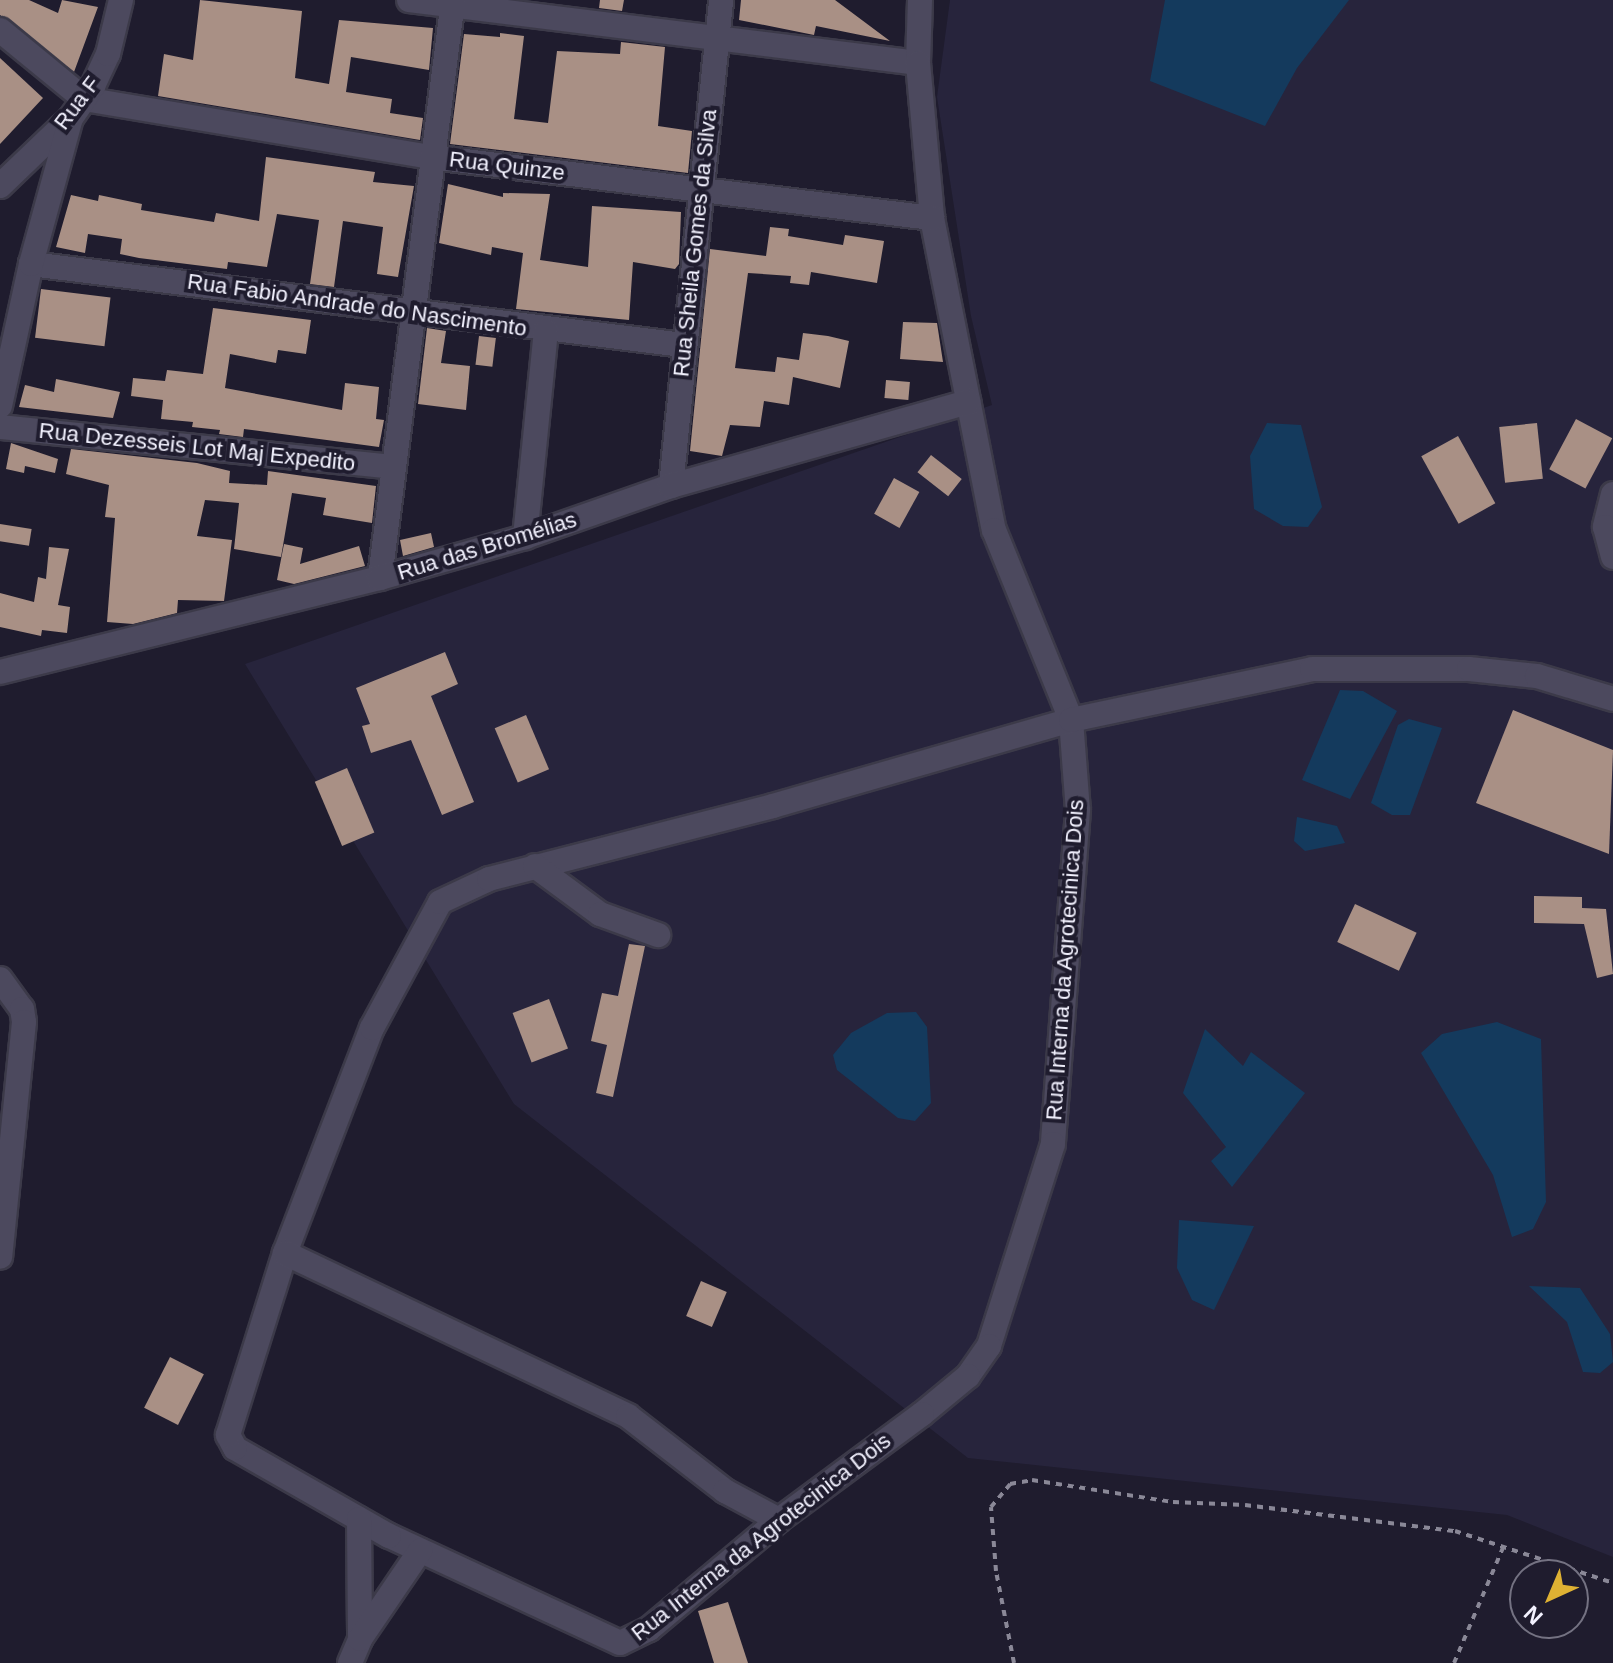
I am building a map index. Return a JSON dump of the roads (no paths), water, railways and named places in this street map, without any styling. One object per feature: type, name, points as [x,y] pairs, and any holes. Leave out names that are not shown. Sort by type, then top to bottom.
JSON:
[{"type":"street","name":"Rua F","points":[[0,186],[78,108],[108,54],[121,0]]},
{"type":"street","points":[[409,0],[452,2],[717,34],[918,63]]},
{"type":"street","name":"Rua Sheila Gomes da Silva","points":[[671,486],[683,345],[721,0]]},
{"type":"street","name":"Rua Interna da Agrotecinica Dois","points":[[420,1551],[620,1643],[649,1629],[779,1520],[968,1376],[1001,1320],[1053,1144],[1078,810],[1071,720],[994,530],[932,218],[918,63],[920,0]]},
{"type":"street","points":[[380,578],[452,2]]},
{"type":"street","points":[[0,30],[78,108],[31,264],[0,406]]},
{"type":"street","name":"Rua Quinze","points":[[78,108],[432,157],[932,218]]},
{"type":"street","name":"Rua Fabio Andrade do Nascimento","points":[[31,264],[412,309],[546,331],[683,345]]},
{"type":"street","points":[[525,537],[546,331]]},
{"type":"street","name":"Rua das Bromélias","points":[[0,672],[380,578],[525,537],[671,486],[968,402]]},
{"type":"street","name":"Rua Dezesseis Lot Maj Expedito","points":[[0,427],[393,467]]},
{"type":"street","points":[[1613,494],[1605,527],[1613,557]]},
{"type":"street","points":[[350,1663],[360,1639],[420,1551],[249,1459],[228,1435],[285,1253],[372,1028],[440,902],[489,879],[773,806],[1071,720],[1342,667],[1537,676],[1613,699]]},
{"type":"street","points":[[535,866],[600,914],[658,935]]},
{"type":"street","points":[[0,979],[22,1009],[12,1022],[0,1257]]},
{"type":"street","points":[[285,1253],[628,1416],[725,1491],[779,1520]]},
{"type":"street","points":[[359,1519],[360,1639]]},
{"type":"water","points":[[1165,0],[1349,0],[1297,68],[1265,126],[1150,81]]},
{"type":"water","points":[[1267,423],[1301,425],[1322,507],[1308,527],[1283,526],[1254,509],[1250,456]]},
{"type":"water","points":[[1340,690],[1363,691],[1397,711],[1350,799],[1302,780]]},
{"type":"water","points":[[1409,719],[1442,728],[1410,815],[1392,815],[1371,803],[1398,725]]},
{"type":"water","points":[[1297,817],[1337,826],[1345,843],[1305,851],[1294,841]]},
{"type":"water","points":[[916,1012],[927,1027],[931,1103],[915,1121],[898,1118],[837,1070],[833,1055],[851,1033],[887,1013]]},
{"type":"water","points":[[1497,1022],[1541,1039],[1546,1202],[1533,1229],[1512,1237],[1493,1175],[1421,1053],[1442,1034]]},
{"type":"water","points":[[1205,1029],[1243,1066],[1251,1052],[1305,1093],[1232,1187],[1211,1161],[1226,1147],[1183,1093]]},
{"type":"water","points":[[1179,1220],[1254,1226],[1214,1310],[1192,1300],[1177,1268]]},
{"type":"water","points":[[1529,1286],[1580,1288],[1610,1334],[1613,1362],[1600,1373],[1583,1372],[1567,1322]]}]
